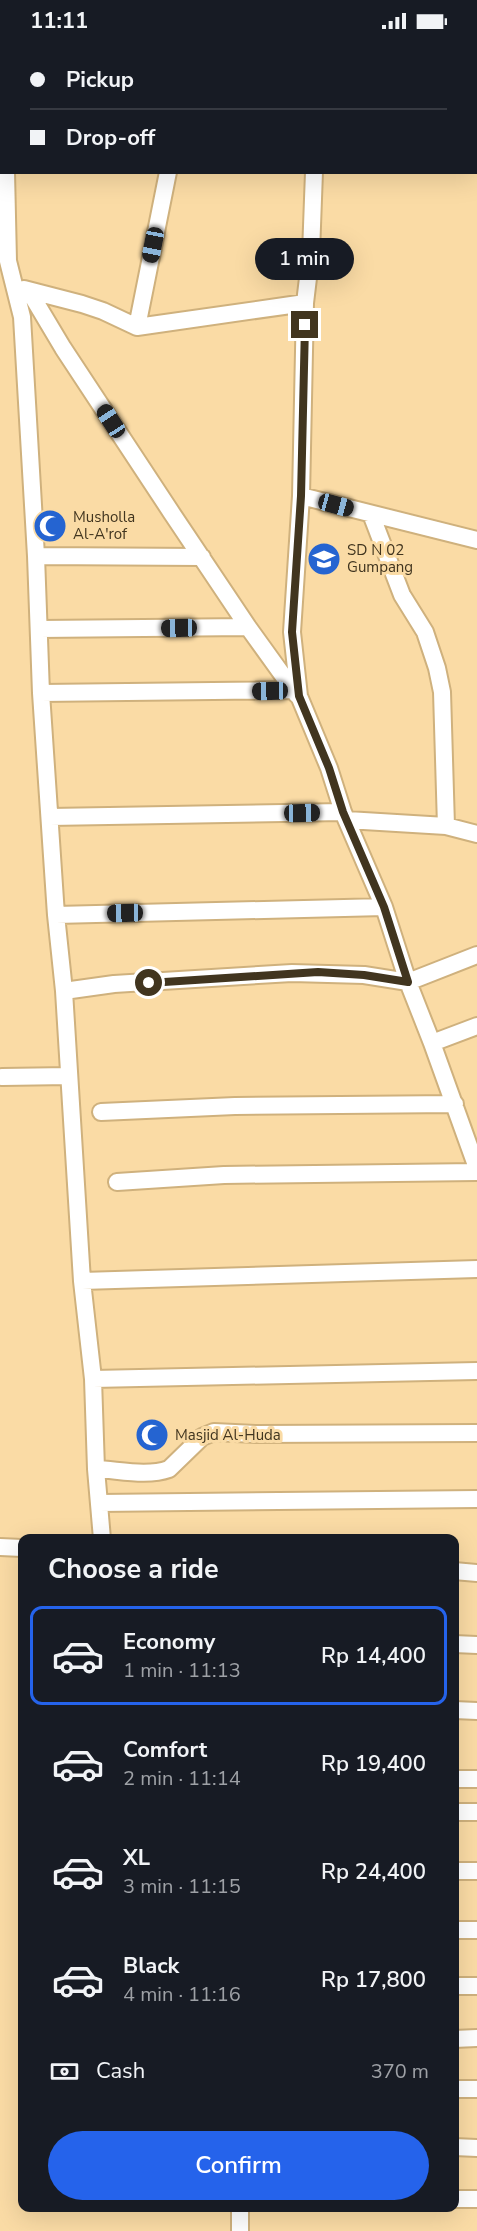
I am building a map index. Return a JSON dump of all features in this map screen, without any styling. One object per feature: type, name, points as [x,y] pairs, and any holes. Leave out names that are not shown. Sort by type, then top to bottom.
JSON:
[{"type":"street","points":[[6,174],[7,250],[21,288],[248,627],[296,693],[329,768],[345,816],[384,907],[408,982],[476,1159]]},
{"type":"street","points":[[137,327],[168,174]]},
{"type":"street","points":[[296,693],[292,632],[301,496],[305,303],[311,253],[314,174]]},
{"type":"street","points":[[21,288],[103,311],[137,327],[305,303]]},
{"type":"street","points":[[21,288],[36,556],[40,693],[56,915],[64,991],[82,1281],[93,1379],[96,1468],[102,1534]]},
{"type":"street","points":[[301,496],[477,540]]},
{"type":"street","points":[[371,514],[402,595],[425,632],[437,668],[442,692],[446,826]]},
{"type":"street","points":[[36,556],[202,557]]},
{"type":"street","points":[[39,629],[248,627]]},
{"type":"street","points":[[40,693],[296,693]]},
{"type":"street","points":[[50,817],[345,816],[446,826],[477,834]]},
{"type":"street","points":[[56,915],[384,907]]},
{"type":"street","points":[[64,991],[114,984],[292,973],[364,975],[408,982],[477,955]]},
{"type":"street","points":[[432,1043],[477,1026]]},
{"type":"street","points":[[2,1077],[69,1076]]},
{"type":"street","points":[[101,1112],[235,1106],[455,1104]]},
{"type":"street","points":[[117,1182],[224,1175],[477,1172]]},
{"type":"street","points":[[82,1281],[477,1269]]},
{"type":"street","points":[[93,1379],[477,1371]]},
{"type":"street","points":[[96,1468],[144,1472],[163,1471],[169,1469],[202,1437],[214,1432],[256,1434],[477,1433]]},
{"type":"street","points":[[99,1503],[477,1499]]},
{"type":"street","points":[[0,1547],[18,1548]]},
{"type":"street","points":[[459,1571],[477,1573]]},
{"type":"street","points":[[459,1644],[477,1645]]},
{"type":"street","points":[[459,1710],[477,1711]]},
{"type":"street","points":[[459,1779],[477,1779]]},
{"type":"street","points":[[459,1812],[477,1812]]},
{"type":"street","points":[[459,1871],[477,1871]]},
{"type":"street","points":[[459,1930],[477,1930]]},
{"type":"street","points":[[459,1986],[477,1986]]},
{"type":"street","points":[[459,2039],[477,2038]]},
{"type":"street","points":[[459,2089],[477,2089]]},
{"type":"street","points":[[459,2147],[477,2148]]},
{"type":"street","points":[[459,2199],[477,2199]]},
{"type":"street","points":[[240,2212],[240,2231]]},
{"type":"place","name":"Musholla Al-A'rof","points":[[50,526]]},
{"type":"place","name":"SD N 02 Gumpang","points":[[324,559]]},
{"type":"place","name":"Masjid Al-Huda","points":[[152,1435]]},
{"type":"route","points":[[149,983],[318,972],[364,975],[408,982],[384,907],[343,812],[329,768],[299,696],[292,632],[301,496],[305,325]]}]
